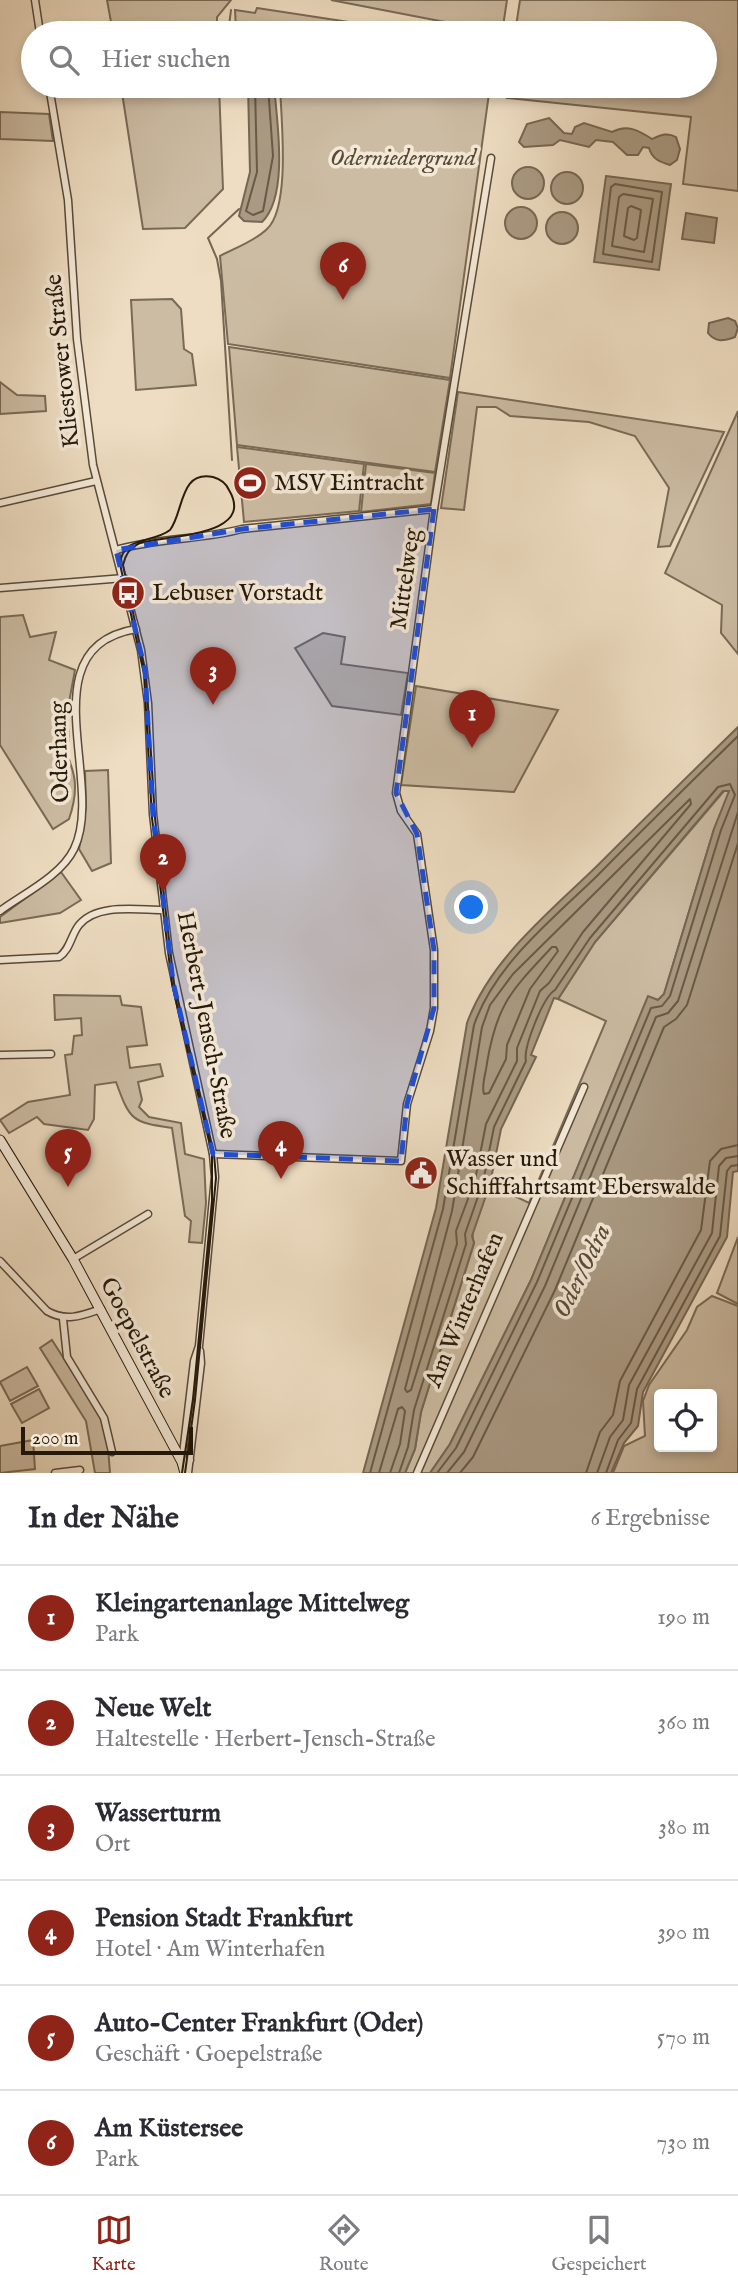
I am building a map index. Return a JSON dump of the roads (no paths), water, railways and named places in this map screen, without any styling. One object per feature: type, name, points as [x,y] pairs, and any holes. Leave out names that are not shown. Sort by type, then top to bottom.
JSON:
[{"type":"street","points":[[35,0],[38,21]]},
{"type":"street","name":"Kliestower Straße","points":[[51,98],[68,200],[77,339],[96,481],[136,629]]},
{"type":"street","name":"Mittelweg","points":[[213,1154],[401,1161],[407,1104],[430,1031],[434,1008],[434,950],[417,834],[401,811],[396,793],[435,509],[491,158]]},
{"type":"street","points":[[0,503],[96,481]]},
{"type":"street","points":[[116,550],[143,543],[211,537],[242,529],[435,509]]},
{"type":"street","points":[[0,588],[124,578]]},
{"type":"street","name":"Herbert-Jensch-Straße","points":[[136,629],[148,703],[152,802],[173,982],[213,1154],[215,1177],[199,1346],[201,1363],[186,1461]]},
{"type":"street","name":"Oderhang","points":[[0,911],[58,869],[75,848],[83,793],[75,726],[79,680],[90,653],[124,631],[136,629]]},
{"type":"street","points":[[0,960],[59,957],[68,948],[79,925],[95,914],[163,910]]},
{"type":"street","points":[[0,1055],[51,1054]]},
{"type":"street","name":"Am Winterhafen","points":[[417,1473],[583,1087]]},
{"type":"street","name":"Goepelstraße","points":[[0,1140],[73,1259],[167,1434],[186,1461]]},
{"type":"street","name":"Goepelstraße","points":[[73,1259],[148,1214]]},
{"type":"street","points":[[0,1261],[47,1311],[63,1319],[101,1309]]},
{"type":"street","points":[[63,1319],[67,1357],[104,1418],[111,1452]]},
{"type":"street","name":"Herbert-Jensch-Straße","points":[[186,1461],[194,1361],[199,1346]]},
{"type":"street","points":[[167,1434],[178,1440],[186,1437]]},
{"type":"street","points":[[185,1473],[186,1461]]},
{"type":"street","points":[[55,1473],[80,1469]]},
{"type":"water","points":[[248,98],[275,98],[279,138],[278,177],[276,195],[262,222],[244,221],[239,216],[250,172]]},
{"type":"water","points":[[549,118],[564,133],[572,134],[575,127],[584,123],[612,132],[623,128],[632,129],[652,139],[673,135],[680,149],[677,160],[670,165],[663,163],[654,157],[649,148],[643,147],[638,155],[627,155],[613,142],[596,140],[589,147],[560,140],[553,145],[524,147],[519,142],[527,124]]},
{"type":"water","points":[[528,167],[539,172],[544,183],[539,194],[528,199],[517,194],[512,183],[517,172]]},
{"type":"water","points":[[567,172],[578,177],[583,188],[578,199],[567,204],[556,199],[551,188],[556,177]]},
{"type":"water","points":[[606,176],[671,184],[659,270],[594,262]]},
{"type":"water","points":[[521,207],[532,212],[537,223],[532,234],[521,239],[510,234],[505,223],[510,212]]},
{"type":"water","points":[[562,212],[573,217],[578,228],[573,239],[562,244],[551,239],[546,228],[551,217]]},
{"type":"water","points":[[686,213],[717,218],[714,243],[682,239]]},
{"type":"water","points":[[728,318],[735,321],[738,328],[735,337],[720,340],[708,333],[709,323]]},
{"type":"water","name":"Oder/Odra","points":[[738,727],[738,1171],[733,1172],[727,1237],[643,1392],[638,1426],[624,1443],[611,1473],[430,1473],[450,1444],[531,1280],[648,996],[658,1000],[664,994],[714,829],[729,791],[723,791],[595,942],[558,999],[554,998],[531,1055],[536,1057],[501,1129],[490,1184],[472,1236],[474,1243],[421,1412],[415,1449],[405,1473],[363,1473],[436,1208],[467,1023],[477,1000],[490,978],[523,938]]},
{"type":"waterway","points":[[230,21],[231,10]]},
{"type":"waterway","points":[[232,460],[221,281],[217,259],[208,238],[239,209]]},
{"type":"tram line","points":[[182,1473],[193,1399],[212,1201],[212,1154],[172,984],[152,818],[144,674],[120,564],[122,555],[132,544],[170,530],[184,494],[194,480],[213,477],[228,488],[234,506],[230,518],[202,532],[138,544],[128,553],[123,565],[146,674],[155,818],[174,983],[214,1154],[216,1178],[195,1400],[185,1473]]},
{"type":"place","name":"Am Küstersee","points":[[343,300]]},
{"type":"place","name":"MSV Eintracht","points":[[250,483]]},
{"type":"place","name":"Lebuser Vorstadt","points":[[128,593]]},
{"type":"place","name":"Wasserturm","points":[[213,705]]},
{"type":"place","name":"Kleingartenanlage Mittelweg","points":[[472,748]]},
{"type":"place","name":"Neue Welt","points":[[163,892]]},
{"type":"place","name":"Wasser und Schifffahrtsamt Eberswalde","points":[[421,1173]]},
{"type":"place","name":"Pension Stadt Frankfurt","points":[[281,1179]]},
{"type":"place","name":"Auto-Center Frankfurt (Oder)","points":[[68,1187]]},
{"type":"park label","name":"Oderniedergrund","points":[[403,158]]}]
